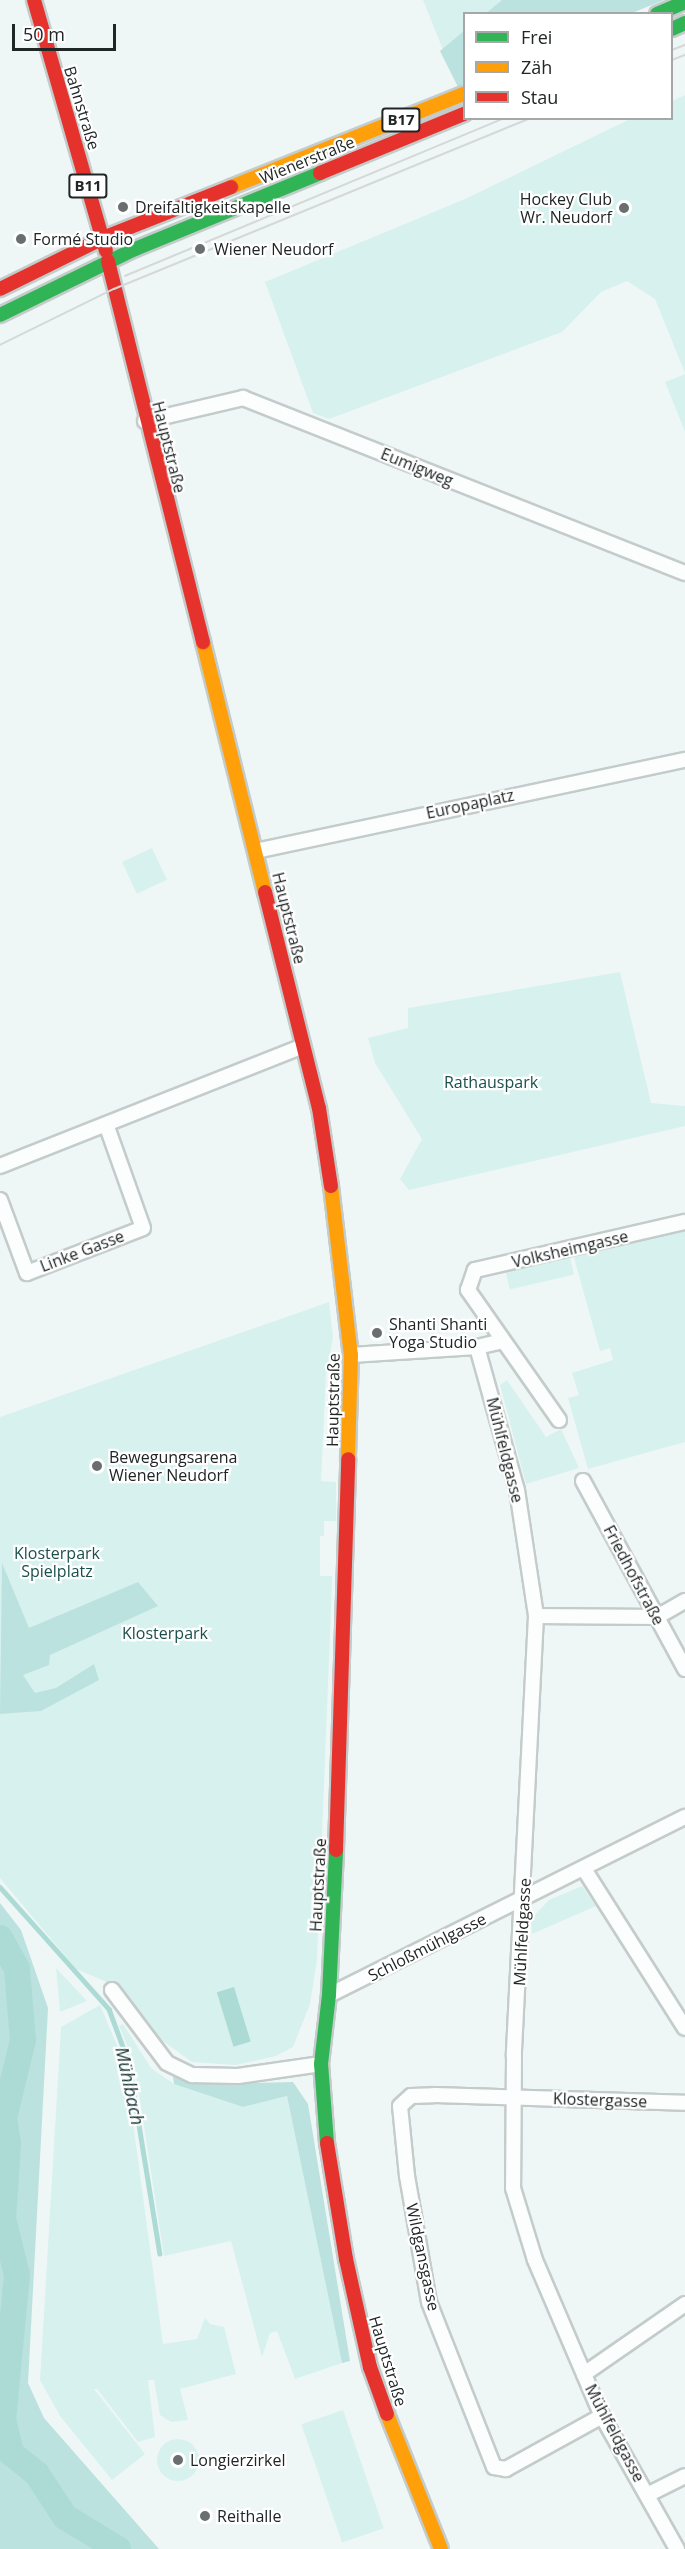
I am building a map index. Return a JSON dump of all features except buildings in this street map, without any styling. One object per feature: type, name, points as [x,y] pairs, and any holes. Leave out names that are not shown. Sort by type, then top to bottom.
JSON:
[{"type":"street","name":"Bahnstraße","points":[[34,0],[108,261]]},
{"type":"street","points":[[662,12],[685,2]]},
{"type":"street","name":"Wienerstraße","points":[[0,289],[103,238],[463,95]]},
{"type":"street","name":"Wienerstraße","points":[[0,315],[108,261],[463,115]]},
{"type":"street","name":"Hauptstraße","points":[[108,261],[145,421],[256,851],[319,1108],[331,1188],[351,1355],[329,1995],[321,2064],[321,2110],[357,2313],[370,2367],[401,2455],[441,2549]]},
{"type":"street","name":"Eumigweg","points":[[145,421],[243,398],[685,573]]},
{"type":"street","name":"Europaplatz","points":[[256,851],[685,760]]},
{"type":"street","points":[[0,1166],[106,1127],[303,1046]]},
{"type":"street","name":"Linke Gasse","points":[[0,1200],[27,1272],[143,1228],[106,1127]]},
{"type":"street","name":"Volksheimgasse","points":[[502,1341],[468,1290],[475,1270],[685,1221]]},
{"type":"street","points":[[351,1355],[477,1347],[502,1341],[560,1420]]},
{"type":"street","name":"Mühlfeldgasse","points":[[477,1347],[517,1491],[536,1616],[514,2099],[513,2188],[535,2260],[602,2416],[678,2549]]},
{"type":"street","name":"Friedhofstraße","points":[[583,1481],[685,1669]]},
{"type":"street","points":[[536,1616],[657,1617],[685,1601]]},
{"type":"street","name":"Schloßmühlgasse","points":[[329,1995],[685,1817]]},
{"type":"street","points":[[584,1869],[685,2028]]},
{"type":"street","points":[[112,1990],[167,2062],[192,2075],[238,2076],[321,2064]]},
{"type":"street","name":"Wildgansgasse","points":[[514,2099],[423,2095],[411,2096],[400,2106],[407,2176],[429,2302],[494,2467],[506,2469],[602,2416]]},
{"type":"street","name":"Klostergasse","points":[[514,2099],[578,2097],[685,2103]]},
{"type":"street","points":[[584,2373],[685,2304]]},
{"type":"street","name":"Mühlfeldgasse","points":[[647,2495],[685,2476]]},
{"type":"green space","points":[[423,0],[660,0],[630,12],[463,12],[463,84],[458,87]]},
{"type":"green space","points":[[685,95],[685,373],[655,299],[627,281],[601,292],[562,332],[329,419],[313,413],[265,282],[465,199],[628,120],[673,120],[673,101]]},
{"type":"green space","points":[[685,374],[685,432],[665,382]]},
{"type":"green space","points":[[152,848],[167,880],[137,894],[122,862]]},
{"type":"green space","name":"Rathauspark","points":[[620,972],[651,1103],[685,1106],[685,1126],[409,1190],[400,1179],[422,1139],[375,1063],[368,1038],[408,1028],[408,1008]]},
{"type":"green space","points":[[685,1229],[685,1442],[588,1469],[568,1398],[579,1395],[572,1373],[613,1360],[610,1348],[600,1351],[573,1254]]},
{"type":"green space","points":[[570,1257],[574,1275],[510,1289],[506,1272]]},
{"type":"green space","name":"Klosterpark","points":[[329,1302],[333,1337],[326,1375],[321,1481],[336,1482],[336,1521],[324,1521],[324,1536],[320,1536],[320,1576],[332,1576],[317,1960],[310,2004],[293,2047],[276,2056],[236,2065],[192,2062],[160,2039],[123,1989],[76,1969],[0,1878],[0,1417]]},
{"type":"green space","points":[[507,1380],[546,1437],[561,1429],[579,1468],[526,1484],[500,1385]]},
{"type":"green space","points":[[582,1886],[596,1906],[532,1934],[531,1919],[549,1900]]},
{"type":"green space","points":[[56,1968],[87,2001],[60,2012]]},
{"type":"green space","points":[[100,2005],[125,2064],[163,2344],[197,2339],[205,2318],[210,2324],[224,2327],[236,2374],[180,2389],[188,2420],[171,2422],[160,2415],[154,2380],[148,2380],[155,2437],[138,2442],[97,2389],[94,2389],[145,2454],[112,2480],[60,2416],[40,2380],[61,2027]]},
{"type":"green space","points":[[123,2024],[151,2068],[174,2084],[243,2107],[287,2096],[342,2363],[295,2379],[277,2331],[270,2333],[262,2357],[231,2241],[164,2256],[134,2062],[119,2026]]},
{"type":"green space","points":[[343,2410],[384,2528],[342,2543],[301,2424]]},
{"type":"green space","name":"Longierzirkel","points":[[178,2439],[193,2445],[199,2460],[193,2475],[178,2481],[163,2475],[157,2460],[163,2445]]},
{"type":"shaded area","points":[[502,0],[664,0],[634,12],[487,12]]},
{"type":"shaded area","points":[[463,32],[463,84],[458,87],[440,51]]},
{"type":"shaded area","points":[[2,1563],[29,1628],[138,1582],[158,1606],[50,1655],[49,1665],[23,1675],[35,1693],[56,1688],[94,1664],[99,1680],[41,1711],[0,1714]]},
{"type":"shaded area","points":[[0,1903],[21,1930],[48,2008],[28,2383],[44,2418],[159,2549],[0,2549]]},
{"type":"shaded area","points":[[234,1987],[251,2042],[233,2047],[217,1992]]},
{"type":"shaded area","points":[[172,2069],[189,2080],[220,2084],[293,2082],[308,2104],[350,2361],[342,2363],[287,2096],[243,2107],[174,2084]]},
{"type":"waterway","name":"Mühlbach","points":[[0,1887],[109,2009],[129,2063],[160,2254]]},
{"type":"waterway","points":[[0,1938],[17,1969],[23,2040],[4,2118],[8,2144],[3,2219],[17,2275],[3,2420],[11,2453],[37,2474],[65,2517],[118,2549]]},
{"type":"tram line","points":[[673,50],[685,45]]},
{"type":"tram line","points":[[673,60],[685,55]]},
{"type":"tram line","points":[[125,276],[499,120]]},
{"type":"tram line","points":[[0,345],[114,289],[525,120]]},
{"type":"traffic: fast","points":[[662,12],[685,2]]},
{"type":"traffic: fast","points":[[673,29],[685,23]]},
{"type":"traffic: fast","points":[[0,315],[135,249],[320,173]]},
{"type":"traffic: fast","points":[[327,2143],[321,2064],[329,1995],[336,1850]]},
{"type":"traffic: slow","points":[[231,187],[463,94]]},
{"type":"traffic: slow","points":[[203,642],[265,892]]},
{"type":"traffic: slow","points":[[331,1186],[351,1355],[348,1459]]},
{"type":"traffic: slow","points":[[387,2414],[441,2549]]},
{"type":"traffic: jam","points":[[34,0],[106,251]]},
{"type":"traffic: jam","points":[[320,173],[463,114]]},
{"type":"traffic: jam","points":[[0,289],[103,238],[231,187]]},
{"type":"traffic: jam","points":[[108,261],[203,642]]},
{"type":"traffic: jam","points":[[265,892],[319,1108],[331,1186]]},
{"type":"traffic: jam","points":[[336,1850],[348,1459]]},
{"type":"traffic: jam","points":[[327,2143],[346,2259],[370,2367],[387,2414]]},
{"type":"place","name":"Dreifaltigkeitskapelle","points":[[123,207]]},
{"type":"place","name":"Hockey Club Wr. Neudorf","points":[[624,208]]},
{"type":"place","name":"Formé Studio","points":[[21,239]]},
{"type":"place","name":"Wiener Neudorf","points":[[200,249]]},
{"type":"place","name":"Shanti Shanti Yoga Studio","points":[[377,1333]]},
{"type":"place","name":"Bewegungsarena Wiener Neudorf","points":[[97,1466]]},
{"type":"place","name":"Longierzirkel","points":[[178,2460]]},
{"type":"place","name":"Reithalle","points":[[205,2516]]},
{"type":"park label","name":"Klosterpark Spielplatz","points":[[57,1562]]}]
